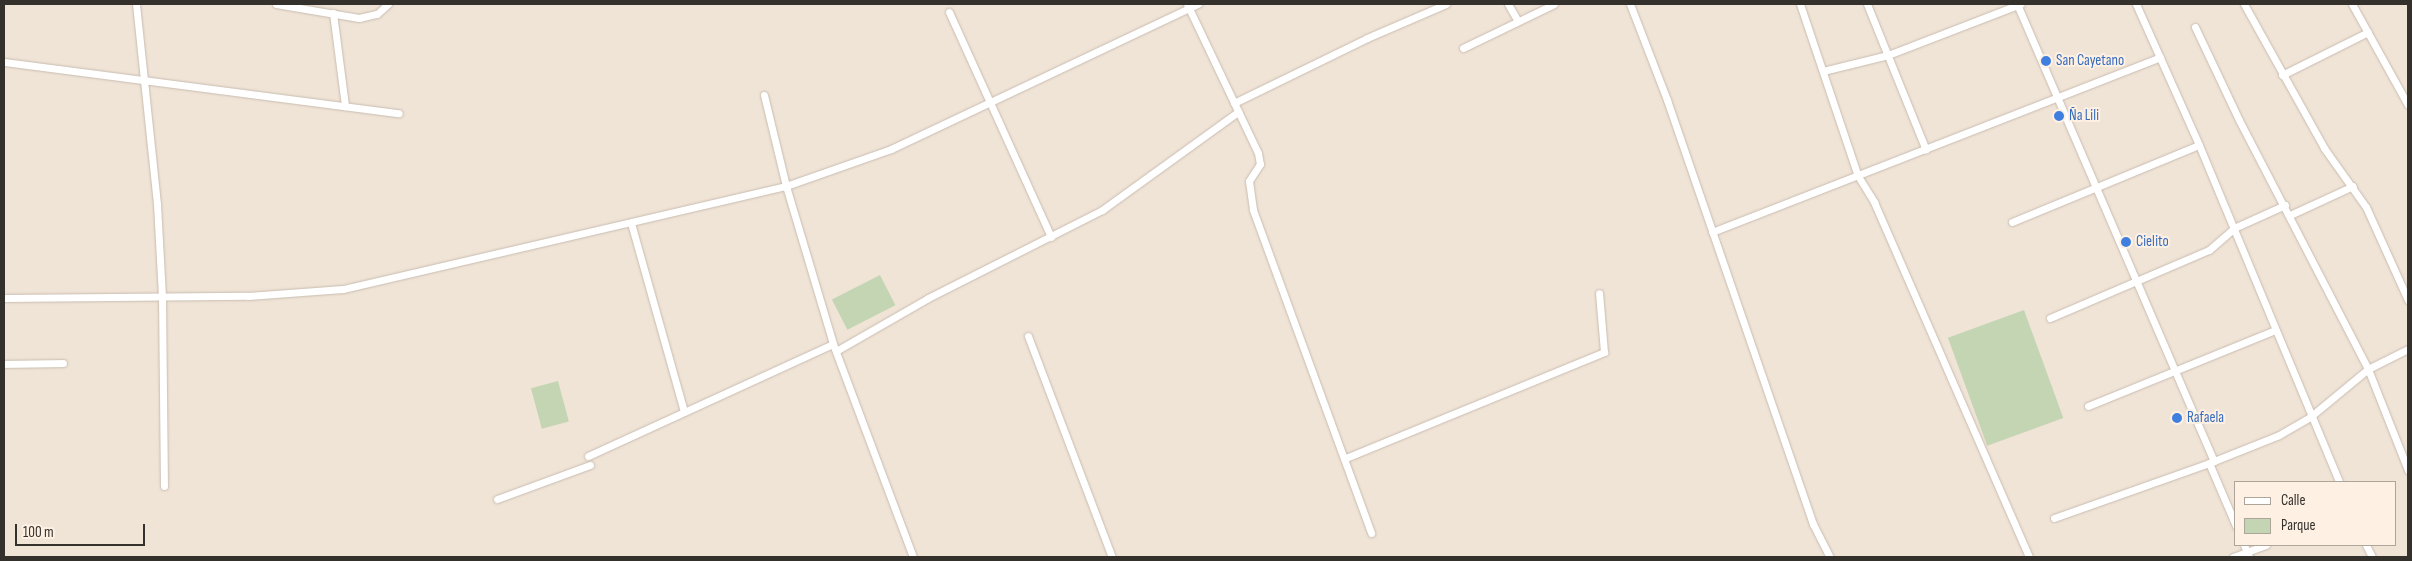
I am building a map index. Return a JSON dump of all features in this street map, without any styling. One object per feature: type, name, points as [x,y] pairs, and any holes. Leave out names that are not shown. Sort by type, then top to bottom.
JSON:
[{"type":"street","points":[[136,4],[146,80],[162,297],[164,486]]},
{"type":"street","points":[[276,4],[368,18],[388,4]]},
{"type":"street","points":[[4,298],[259,296],[343,289],[786,186],[891,149],[1188,6],[1198,4]]},
{"type":"street","points":[[1234,103],[1367,38],[1446,4]]},
{"type":"street","points":[[1508,4],[1518,21]]},
{"type":"street","points":[[1463,48],[1554,4]]},
{"type":"street","points":[[1630,4],[1712,232],[1813,524],[1830,557]]},
{"type":"street","points":[[1800,4],[1858,176],[1874,202],[2029,557]]},
{"type":"street","points":[[1867,4],[1926,150]]},
{"type":"street","points":[[1823,71],[1888,55],[2018,4],[2175,371],[2234,521]]},
{"type":"street","points":[[2136,4],[2199,145],[2310,417],[2339,481]]},
{"type":"street","points":[[2244,4],[2324,148],[2354,186],[2408,300]]},
{"type":"street","points":[[2352,4],[2408,105]]},
{"type":"street","points":[[1188,6],[1260,162],[1249,181],[1253,210],[1346,458],[1371,533]]},
{"type":"street","points":[[949,12],[1051,236]]},
{"type":"street","points":[[334,13],[345,106]]},
{"type":"street","points":[[2195,27],[2239,120],[2285,205],[2368,369],[2408,470]]},
{"type":"street","points":[[2282,75],[2368,32]]},
{"type":"street","points":[[1712,232],[2160,57]]},
{"type":"street","points":[[4,62],[399,113]]},
{"type":"street","points":[[764,95],[786,186],[834,348],[913,557]]},
{"type":"street","points":[[588,456],[684,412],[834,348],[1102,210],[1238,112]]},
{"type":"street","points":[[2012,222],[2199,145]]},
{"type":"street","points":[[2290,215],[2354,186]]},
{"type":"street","points":[[2050,318],[2209,250],[2234,228],[2285,205]]},
{"type":"street","points":[[631,223],[684,412]]},
{"type":"street","points":[[1346,458],[1604,352],[1599,293]]},
{"type":"street","points":[[2088,406],[2275,330]]},
{"type":"street","points":[[1028,336],[1112,557]]},
{"type":"street","points":[[2054,518],[2211,462],[2279,435],[2310,417],[2368,369],[2408,349]]},
{"type":"street","points":[[4,364],[63,363]]},
{"type":"street","points":[[498,499],[590,465]]},
{"type":"street","points":[[2233,557],[2263,546]]},
{"type":"green space","points":[[880,275],[895,305],[847,330],[832,300]]},
{"type":"green space","points":[[2024,310],[2063,418],[1987,446],[1948,338]]},
{"type":"green space","points":[[558,381],[569,422],[542,429],[531,388]]},
{"type":"place","name":"San Cayetano","points":[[2046,61]]},
{"type":"place","name":"Ña Lili","points":[[2059,116]]},
{"type":"place","name":"Cielito","points":[[2126,242]]},
{"type":"place","name":"Rafaela","points":[[2177,418]]}]
